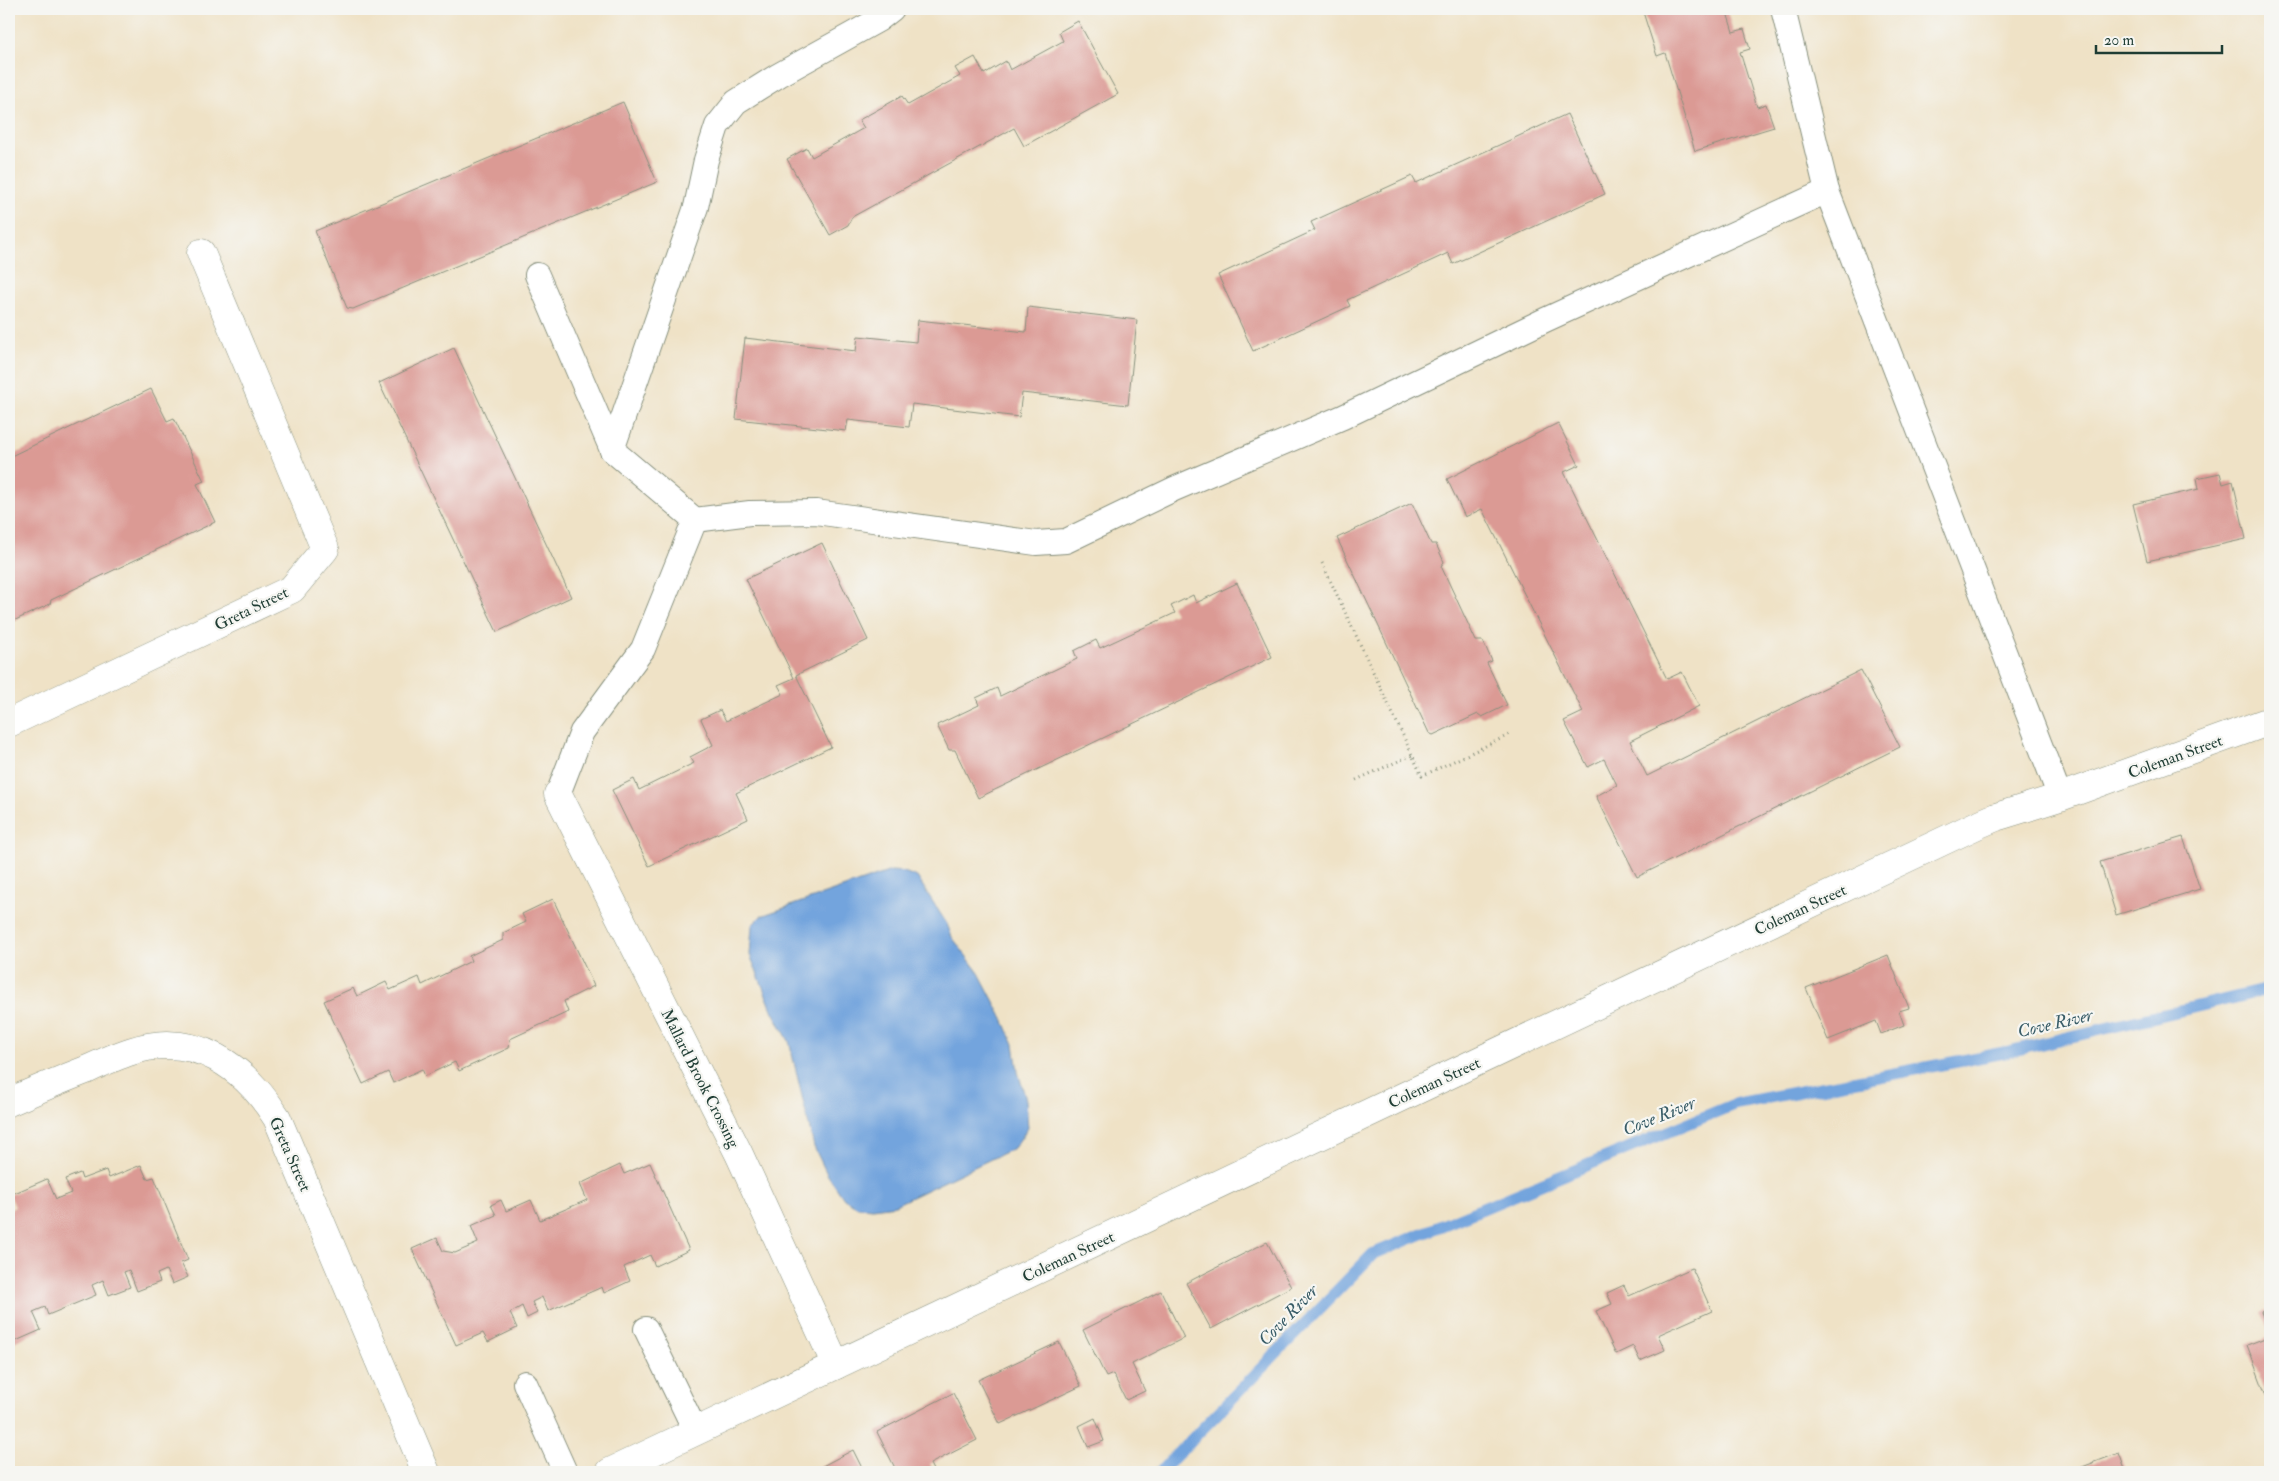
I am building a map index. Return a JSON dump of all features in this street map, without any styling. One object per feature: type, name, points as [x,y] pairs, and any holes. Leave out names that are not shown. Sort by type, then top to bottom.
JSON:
[{"type":"street","name":"Greta Street","points":[[9,722],[292,590],[325,549],[201,253]]},
{"type":"street","name":"Coleman Street","points":[[610,1472],[1996,817],[2060,797],[2270,721]]},
{"type":"street","name":"Mallard Brook Crossing","points":[[558,794],[739,1154],[836,1366]]},
{"type":"street","name":"Greta Street","points":[[9,1102],[133,1050],[163,1046],[195,1049],[224,1061],[247,1078],[262,1094],[277,1118],[426,1472]]},
{"type":"lane","points":[[612,450],[696,207],[706,160],[717,126],[736,102],[779,75],[878,20],[892,9]]},
{"type":"lane","points":[[1783,9],[1827,191],[2060,797]]},
{"type":"lane","points":[[537,275],[612,450],[695,520],[750,512],[816,512],[1036,543],[1066,541],[1174,489],[1342,417],[1545,320],[1827,191]]},
{"type":"lane","points":[[558,794],[582,732],[643,650],[695,520]]},
{"type":"lane","points":[[646,1329],[696,1432]]},
{"type":"lane","points":[[525,1383],[565,1472]]},
{"type":"path","points":[[1322,563],[1422,776],[1511,734]]},
{"type":"path","points":[[1356,780],[1412,755]]},
{"type":"water","points":[[891,871],[904,872],[917,877],[947,924],[952,937],[979,973],[1014,1044],[1018,1072],[1026,1100],[1028,1128],[1014,1148],[895,1205],[873,1208],[858,1207],[844,1199],[827,1174],[814,1147],[789,1041],[773,1012],[750,955],[752,925],[761,916]]},
{"type":"building","points":[[1642,9],[1726,9],[1733,32],[1744,29],[1750,49],[1740,52],[1757,107],[1766,104],[1774,127],[1695,151],[1665,53],[1657,56]]},
{"type":"building","points":[[1078,21],[1118,94],[1024,146],[1014,128],[852,217],[848,225],[830,235],[787,159],[807,148],[812,157],[864,128],[859,120],[902,96],[908,105],[960,76],[955,68],[975,57],[984,74],[1006,61],[1010,70],[1063,41],[1059,32]]},
{"type":"building","points":[[623,102],[657,182],[353,309],[347,308],[315,231]]},
{"type":"building","points":[[1567,114],[1605,194],[1453,264],[1448,253],[1347,300],[1350,306],[1253,351],[1218,275],[1315,230],[1311,222],[1412,176],[1416,183]]},
{"type":"building","points":[[1028,307],[1137,320],[1128,405],[1022,393],[1019,417],[912,404],[909,427],[848,420],[846,431],[736,419],[745,338],[856,351],[858,336],[916,342],[918,320],[1026,332]]},
{"type":"building","points":[[454,348],[571,597],[497,632],[379,383]]},
{"type":"building","points":[[151,389],[167,421],[174,418],[204,481],[197,484],[215,522],[51,600],[50,604],[9,623],[9,457]]},
{"type":"building","points":[[1558,423],[1579,465],[1564,472],[1667,679],[1682,672],[1699,706],[1630,741],[1647,776],[1861,670],[1900,747],[1637,877],[1596,796],[1617,785],[1604,759],[1588,767],[1564,721],[1583,712],[1482,509],[1465,517],[1447,479]]},
{"type":"building","points":[[2220,473],[2223,484],[2233,481],[2246,539],[2147,561],[2133,504],[2199,489],[2197,478]]},
{"type":"building","points":[[1412,503],[1431,544],[1436,544],[1444,562],[1441,566],[1476,641],[1483,641],[1492,661],[1487,663],[1507,705],[1482,717],[1478,714],[1433,735],[1429,733],[1337,538]]},
{"type":"building","points":[[822,543],[868,640],[796,675],[831,747],[736,793],[748,819],[649,866],[612,790],[634,779],[639,790],[694,763],[690,757],[713,745],[701,719],[720,710],[726,721],[783,694],[778,685],[794,678],[746,579]]},
{"type":"building","points":[[1237,583],[1272,657],[978,798],[955,750],[949,750],[937,725],[979,705],[976,698],[997,688],[1000,696],[1077,659],[1074,651],[1096,640],[1100,648],[1175,613],[1171,606],[1193,595],[1196,603]]},
{"type":"building","points":[[2183,837],[2200,889],[2116,915],[2100,862]]},
{"type":"building","points":[[553,899],[594,986],[564,1001],[568,1012],[510,1039],[509,1048],[459,1071],[455,1062],[425,1076],[422,1069],[393,1083],[388,1072],[363,1084],[324,1001],[353,988],[357,996],[386,982],[390,990],[419,977],[422,985],[471,961],[469,956],[503,940],[503,933],[526,922],[522,914]]},
{"type":"building","points":[[1888,955],[1909,1008],[1899,1011],[1904,1025],[1881,1034],[1876,1021],[1828,1040],[1806,988]]},
{"type":"building","points":[[650,1163],[689,1250],[655,1266],[650,1255],[624,1267],[630,1281],[604,1293],[602,1287],[548,1311],[542,1297],[532,1302],[537,1313],[527,1318],[522,1306],[510,1313],[517,1328],[488,1342],[483,1333],[456,1345],[412,1249],[437,1238],[443,1251],[455,1253],[478,1243],[471,1226],[496,1215],[491,1205],[501,1200],[506,1211],[531,1200],[540,1220],[587,1200],[580,1184],[620,1165],[624,1174]]},
{"type":"building","points":[[141,1165],[147,1179],[154,1177],[188,1260],[181,1263],[188,1277],[172,1284],[166,1270],[157,1274],[160,1282],[137,1291],[129,1270],[124,1272],[130,1287],[109,1295],[103,1280],[92,1285],[96,1295],[48,1315],[45,1307],[33,1312],[41,1330],[9,1344],[9,1210],[15,1207],[10,1195],[47,1179],[56,1199],[71,1193],[65,1179],[80,1173],[82,1179],[106,1170],[109,1178]]},
{"type":"building","points":[[1267,1242],[1291,1287],[1211,1329],[1186,1283]]},
{"type":"building","points":[[1692,1268],[1712,1311],[1658,1335],[1665,1350],[1640,1361],[1633,1346],[1616,1354],[1596,1311],[1612,1304],[1607,1293],[1624,1285],[1629,1296]]},
{"type":"building","points":[[1161,1291],[1184,1338],[1132,1364],[1145,1391],[1126,1400],[1113,1374],[1106,1377],[1083,1330]]},
{"type":"building","points":[[2270,1309],[2270,1335],[2261,1312]]},
{"type":"building","points":[[2270,1336],[2270,1406],[2247,1345]]},
{"type":"building","points":[[1059,1342],[1081,1386],[1000,1424],[978,1380]]},
{"type":"building","points":[[953,1393],[977,1440],[930,1464],[934,1472],[897,1472],[877,1432]]},
{"type":"building","points":[[1095,1418],[1104,1441],[1088,1447],[1079,1426]]},
{"type":"building","points":[[853,1450],[864,1472],[811,1472]]},
{"type":"building","points":[[2119,1453],[2126,1472],[2069,1472]]},
{"type":"waterway","name":"Cove River","points":[[1160,1472],[1373,1254],[1735,1104],[2007,1052],[2270,989]]}]
